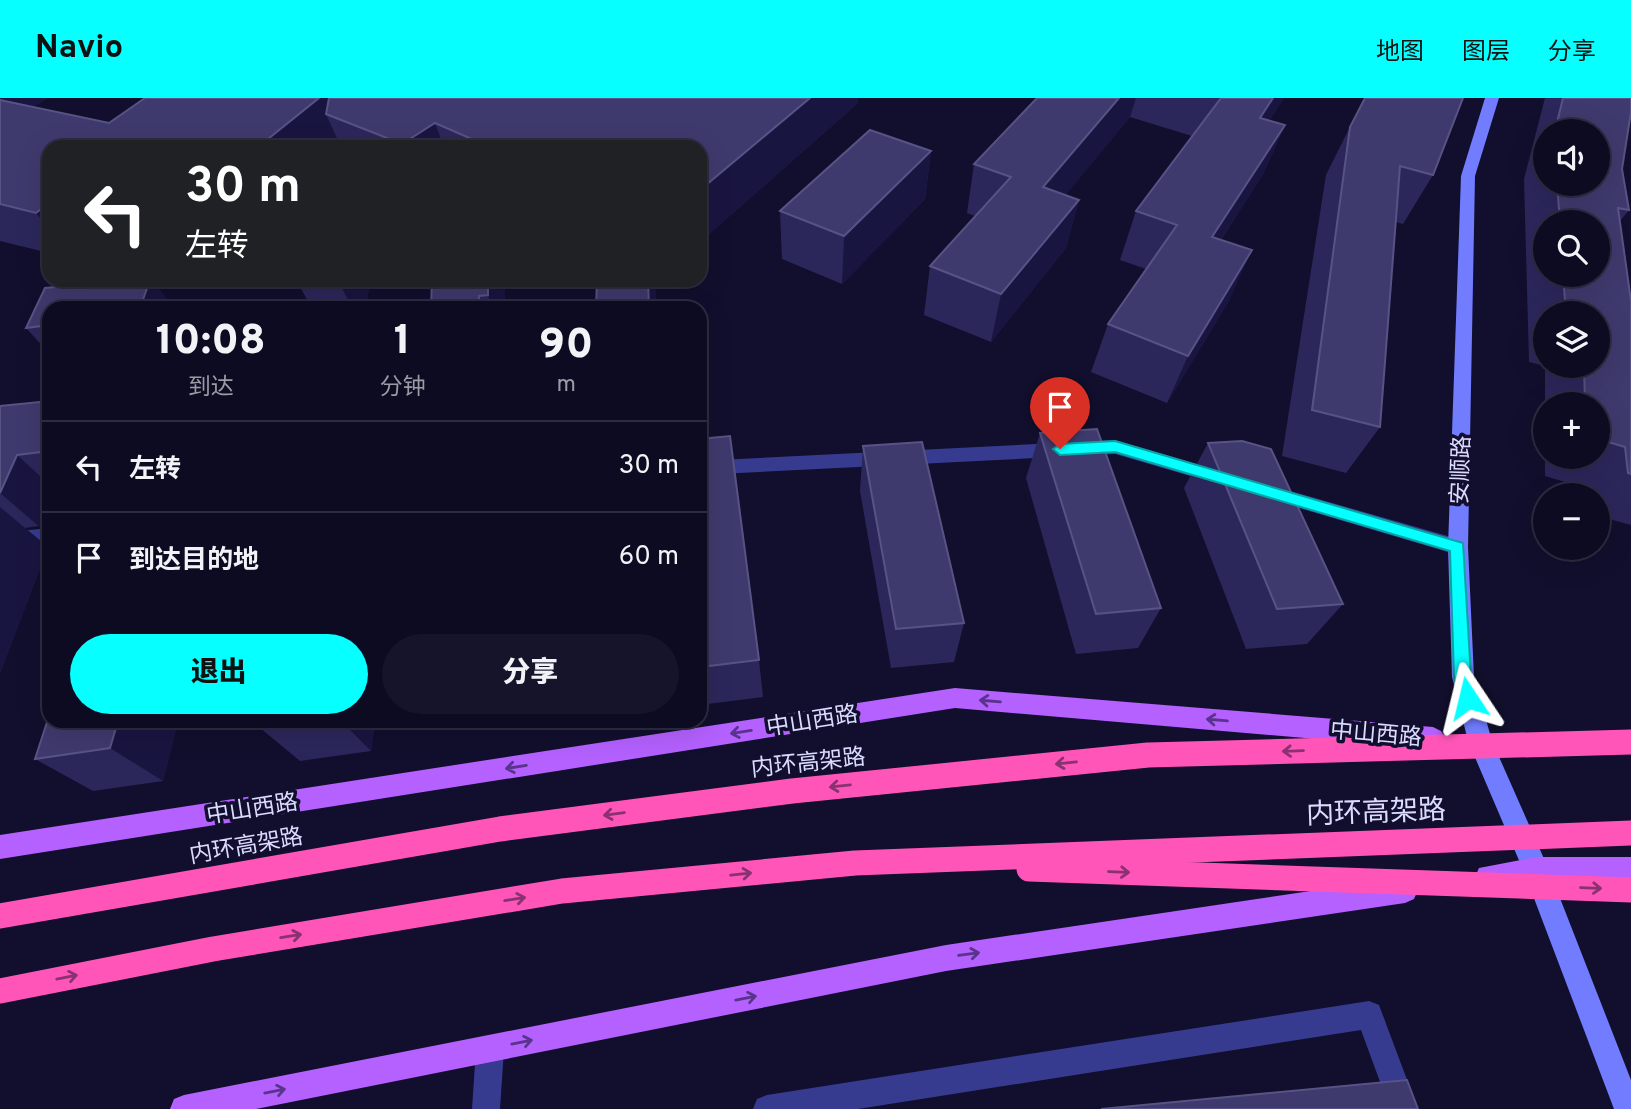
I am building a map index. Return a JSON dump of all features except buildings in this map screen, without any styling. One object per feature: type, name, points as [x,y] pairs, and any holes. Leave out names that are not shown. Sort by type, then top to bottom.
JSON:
[{"type":"highway","name":"内环高架路","points":[[0,916],[500,829],[792,790],[1148,755],[1631,742]]},
{"type":"highway","name":"内环高架路","points":[[0,990],[213,949],[562,891],[855,863],[1631,833]]},
{"type":"highway","points":[[855,863],[1631,890]]},
{"type":"main road","name":"中山西路","points":[[0,847],[955,698],[1480,741],[1631,742]]},
{"type":"main road","points":[[184,1109],[946,958],[1535,870],[1631,870]]},
{"type":"street","name":"安顺路","points":[[1492,98],[1468,176],[1458,547],[1463,677],[1480,741],[1535,870],[1628,1109]]},
{"type":"lane","points":[[707,468],[1115,447],[1458,547]]},
{"type":"lane","points":[[0,541],[42,537]]},
{"type":"lane","points":[[766,1109],[1369,1016],[1404,1109]]},
{"type":"lane","points":[[486,1109],[490,1049]]},
{"type":"route","points":[[1060,449],[1115,447],[1458,547],[1463,677],[1468,698]]}]
